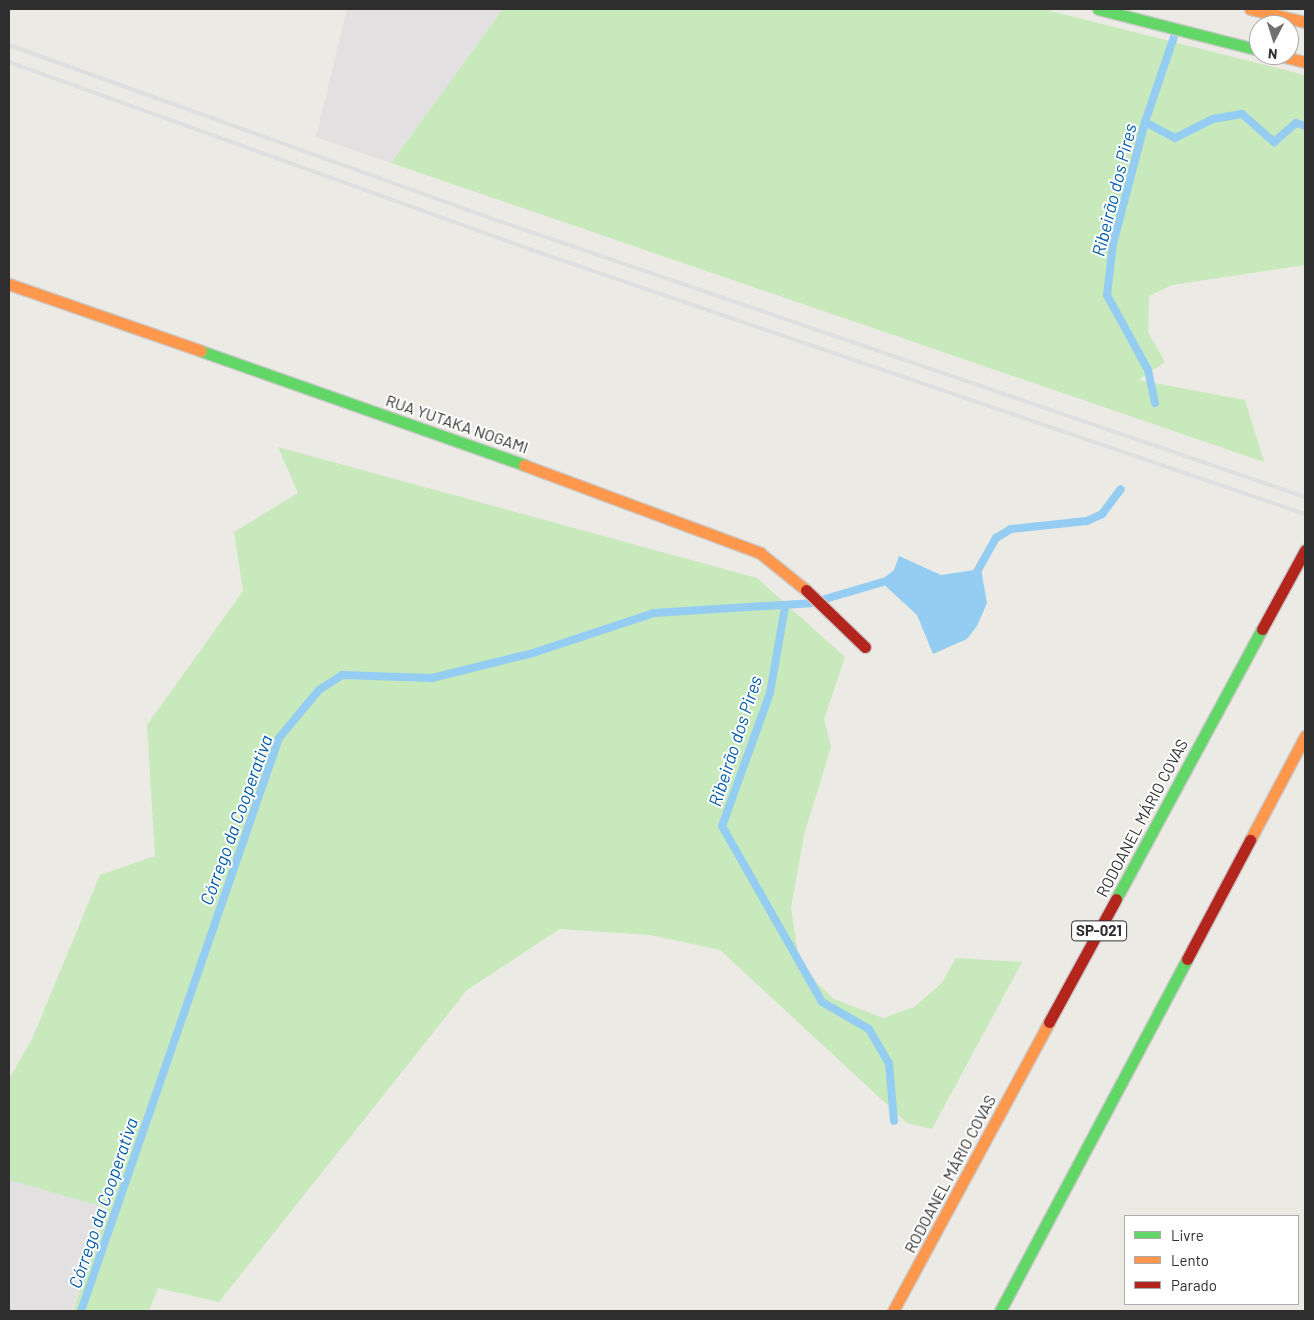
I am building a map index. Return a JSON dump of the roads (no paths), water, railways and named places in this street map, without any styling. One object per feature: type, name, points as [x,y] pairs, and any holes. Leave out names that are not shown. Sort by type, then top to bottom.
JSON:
[{"type":"main road","points":[[1098,9],[1249,47]]},
{"type":"main road","points":[[1250,9],[1305,22]]},
{"type":"main road","name":"RUA YUTAKA NOGAMI","points":[[9,284],[640,506],[760,553],[804,588],[865,647]]},
{"type":"main road","name":"RODOANEL MÁRIO COVAS","points":[[893,1311],[1305,550]]},
{"type":"main road","points":[[1000,1311],[1305,736]]},
{"type":"water","points":[[899,556],[941,575],[981,569],[987,603],[977,626],[967,639],[933,654],[917,615],[880,581],[894,570]]},
{"type":"waterway","name":"Ribeirão dos Pires","points":[[1155,403],[1148,370],[1107,295],[1113,244],[1145,122],[1174,37]]},
{"type":"waterway","points":[[1145,122],[1175,138],[1213,119],[1242,114],[1274,142],[1296,123],[1305,126]]},
{"type":"waterway","name":"Ribeirão dos Pires","points":[[974,577],[996,538],[1011,529],[1087,521],[1102,514],[1121,489]]},
{"type":"waterway","name":"Ribeirão dos Pires","points":[[825,599],[890,580]]},
{"type":"waterway","name":"Córrego da Cooperativa","points":[[81,1311],[279,738],[319,690],[342,675],[432,678],[533,653],[654,613],[811,603]]},
{"type":"waterway","name":"Ribeirão dos Pires","points":[[785,607],[770,693],[722,826],[822,1002],[869,1029],[889,1063],[894,1121]]},
{"type":"railway","points":[[9,45],[493,219],[1305,497]]},
{"type":"railway","points":[[9,62],[532,250],[1305,514]]}]
